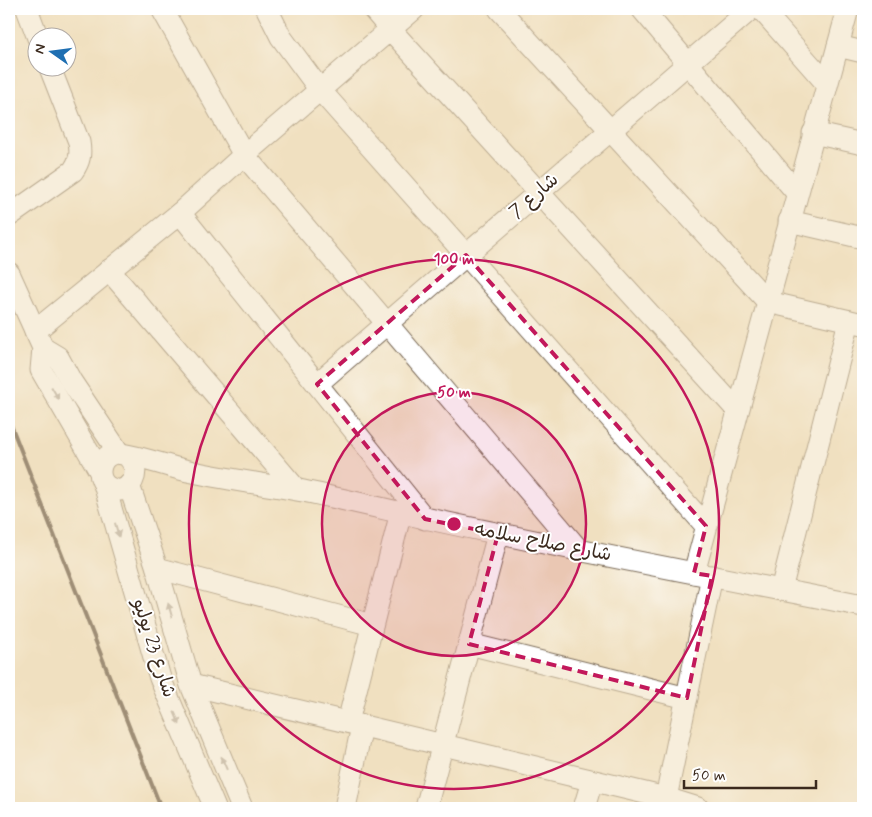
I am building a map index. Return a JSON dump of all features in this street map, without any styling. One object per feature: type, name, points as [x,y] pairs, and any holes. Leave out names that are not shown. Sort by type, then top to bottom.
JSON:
[{"type":"street","points":[[26,9],[34,28]]},
{"type":"street","points":[[162,9],[244,155],[578,549]]},
{"type":"street","points":[[267,9],[281,37],[320,90],[706,526]]},
{"type":"street","points":[[373,9],[390,30],[737,410]]},
{"type":"street","points":[[39,340],[109,270],[180,213],[244,155],[414,9]]},
{"type":"street","points":[[498,9],[768,302],[856,322],[781,590]]},
{"type":"street","points":[[642,9],[797,193]]},
{"type":"street","name":"شارع 7","points":[[317,384],[752,9]]},
{"type":"street","points":[[761,9],[828,84]]},
{"type":"street","points":[[666,798],[686,698],[703,574],[706,526],[848,9]]},
{"type":"street","points":[[838,46],[863,52]]},
{"type":"street","points":[[9,216],[73,171],[79,162],[81,151],[79,142],[54,78]]},
{"type":"street","points":[[814,133],[863,144]]},
{"type":"street","points":[[180,213],[425,519]]},
{"type":"street","points":[[789,221],[863,238]]},
{"type":"street","points":[[109,270],[296,490]]},
{"type":"street","name":"شارع 23 يوليو","points":[[9,274],[39,340],[42,370],[102,477],[160,678],[215,808]]},
{"type":"street","name":"شارع 23 يوليو","points":[[39,340],[58,357],[71,381],[122,454]]},
{"type":"street","points":[[122,454],[132,460],[136,473],[132,482],[123,489],[116,490],[110,488],[102,477],[101,463],[106,458],[122,454]]},
{"type":"street","name":"شارع صلاح سلامه","points":[[122,454],[193,472],[296,490],[498,534],[863,606]]},
{"type":"street","name":"شارع صلاح سلامه","points":[[132,482],[193,472]]},
{"type":"street","name":"شارع 23 يوليو","points":[[132,482],[191,685],[242,808]]},
{"type":"street","points":[[345,808],[355,724],[372,625],[401,512]]},
{"type":"street","points":[[426,808],[498,534]]},
{"type":"street","points":[[157,568],[372,625]]},
{"type":"street","points":[[469,644],[686,698]]},
{"type":"street","points":[[191,685],[666,798],[698,808]]},
{"type":"street","points":[[584,808],[592,781]]},
{"type":"highlighted area","points":[[466,255],[706,526],[694,573],[712,576],[687,698],[469,644],[498,534],[425,519],[317,384]]},
{"type":"railway","points":[[9,420],[161,808]]}]
